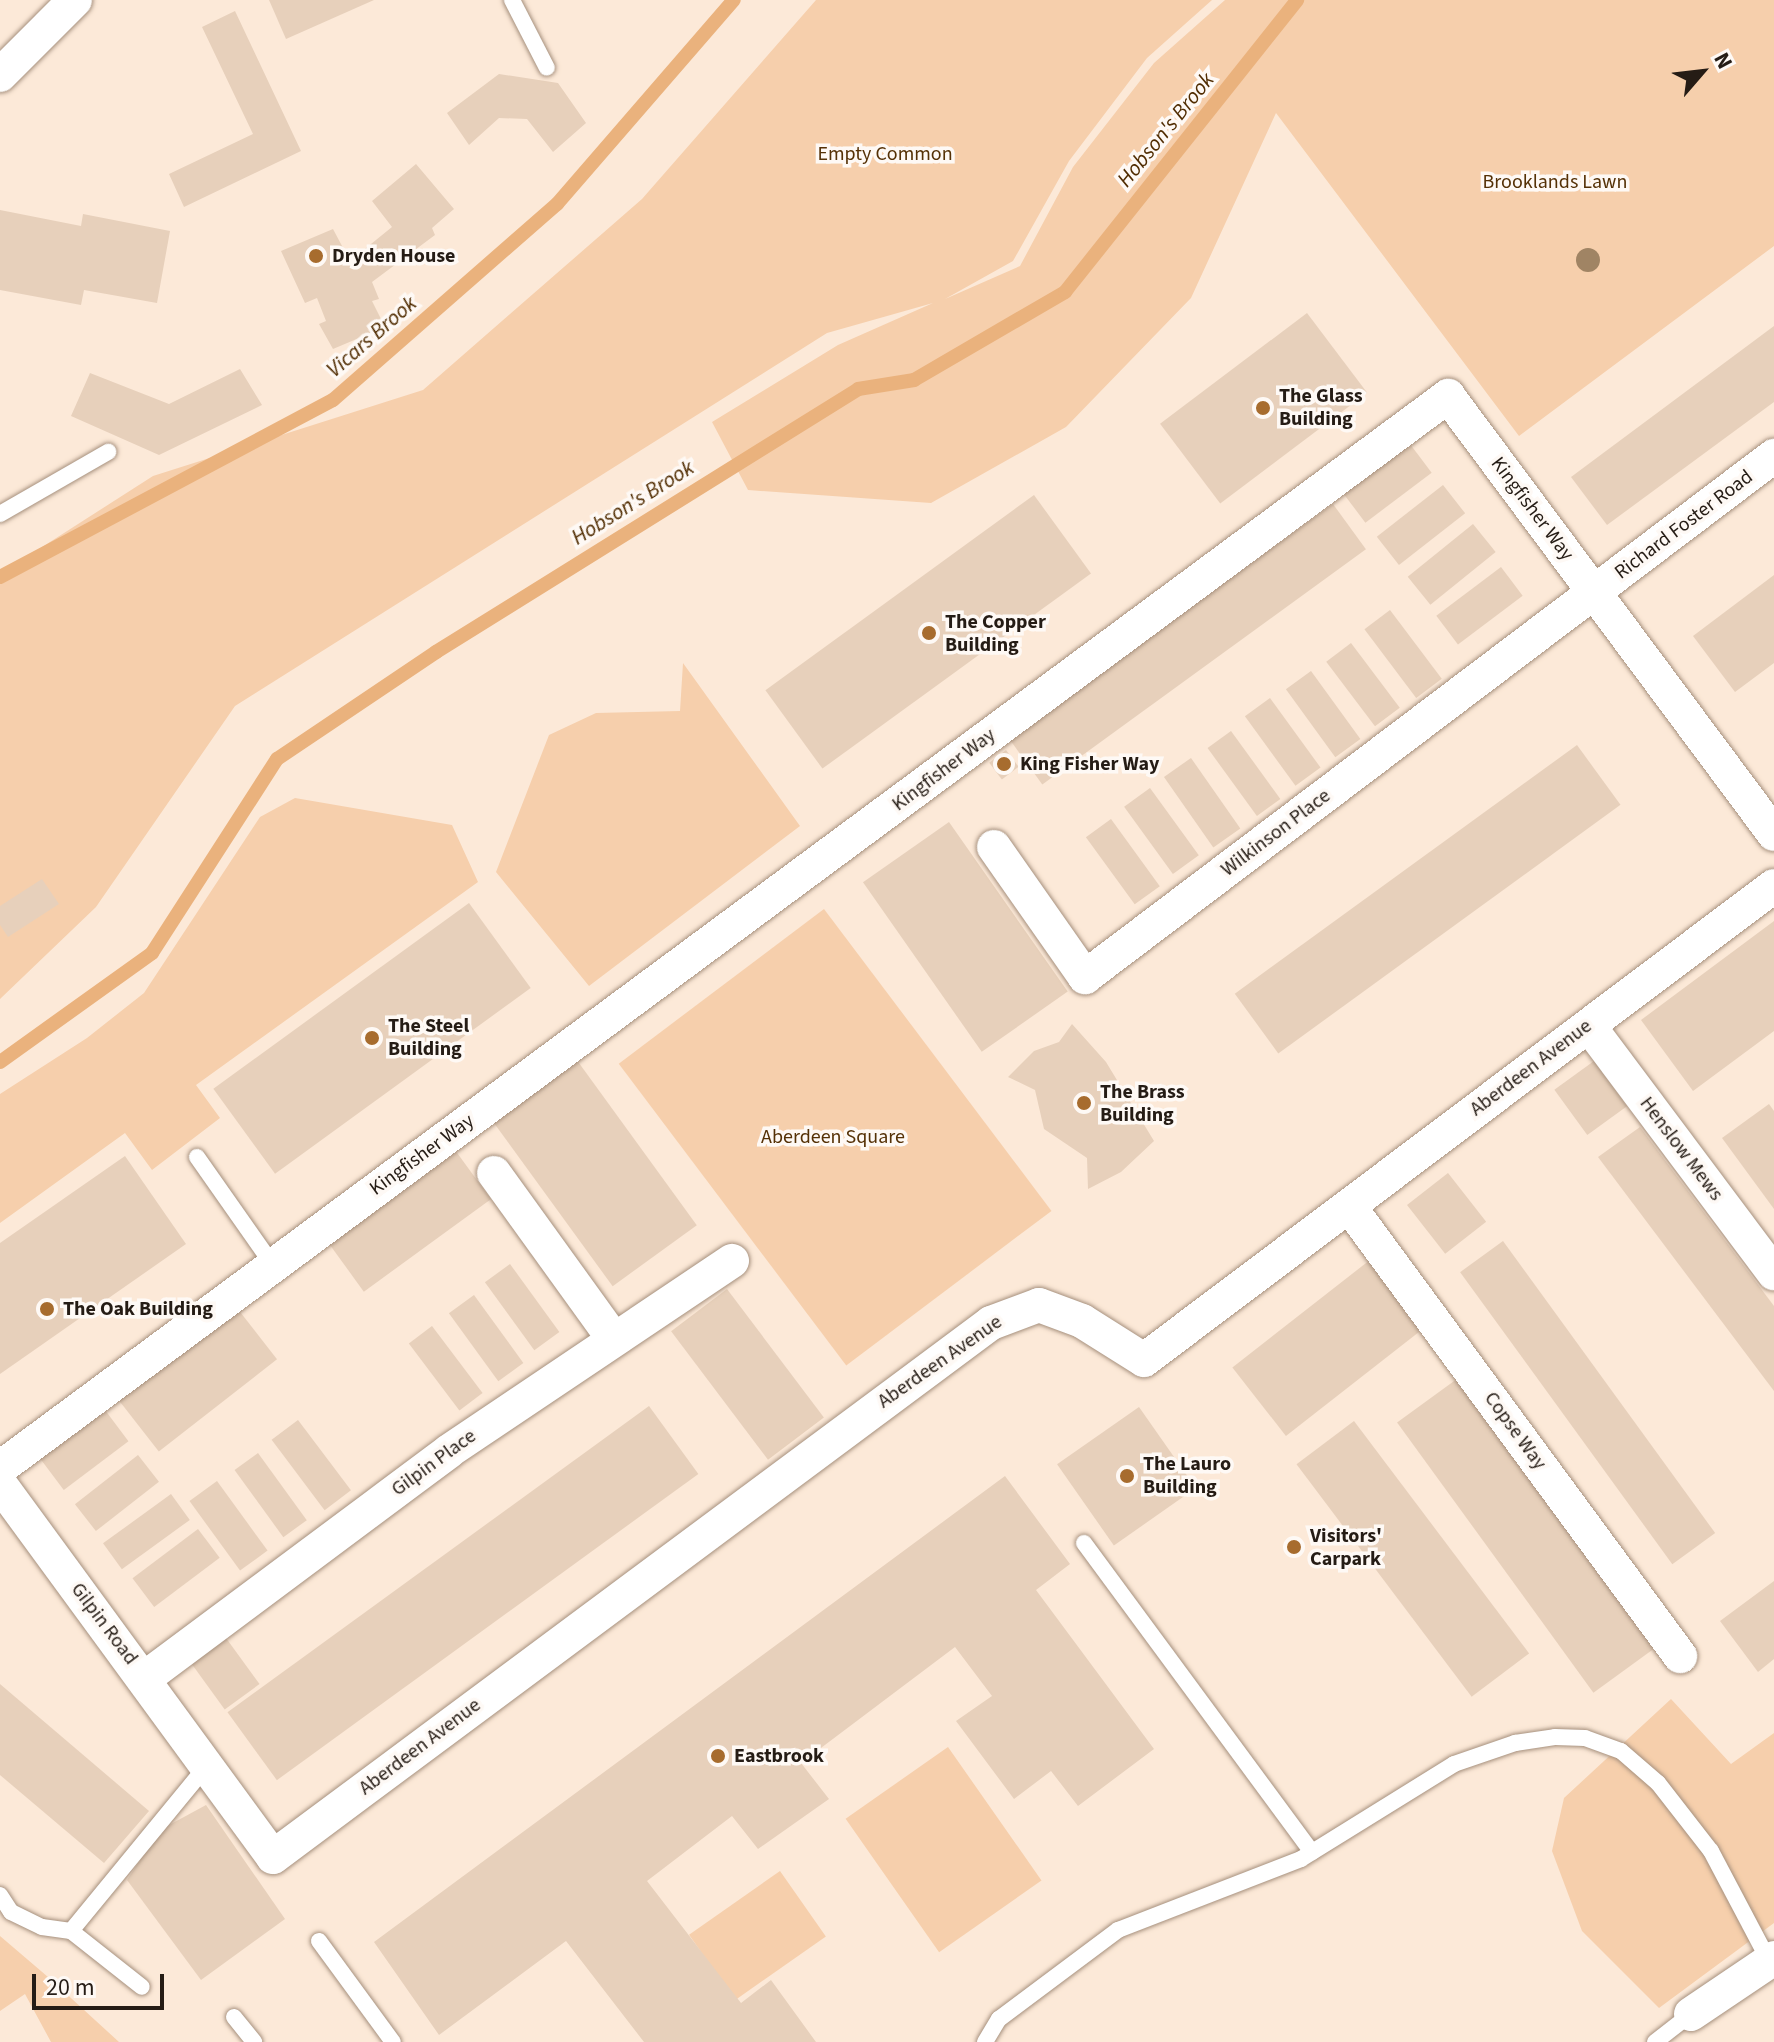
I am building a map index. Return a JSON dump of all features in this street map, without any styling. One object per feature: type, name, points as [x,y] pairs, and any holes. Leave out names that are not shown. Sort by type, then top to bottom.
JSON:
[{"type":"street","points":[[0,75],[75,0]]},
{"type":"street","name":"Kingfisher Way","points":[[0,1468],[1448,396],[1774,834]]},
{"type":"street","name":"Richard Foster Road","points":[[1594,593],[1774,456]]},
{"type":"street","name":"Wilkinson Place","points":[[994,847],[1085,977],[1594,593]]},
{"type":"street","name":"Aberdeen Avenue","points":[[273,1857],[991,1323],[1039,1305],[1082,1321],[1144,1360],[1774,886]]},
{"type":"street","name":"Henslow Mews","points":[[1589,1026],[1774,1273]]},
{"type":"street","points":[[494,1173],[613,1338]]},
{"type":"street","name":"Copse Way","points":[[1349,1206],[1680,1656]]},
{"type":"street","name":"Gilpin Place","points":[[145,1678],[449,1451],[613,1338],[732,1261]]},
{"type":"street","name":"Gilpin Road","points":[[0,1484],[208,1764],[273,1857]]},
{"type":"street","points":[[1691,2014],[1772,1962]]},
{"type":"lane","points":[[512,0],[547,68]]},
{"type":"lane","points":[[0,514],[108,452]]},
{"type":"lane","points":[[197,1157],[273,1265]]},
{"type":"lane","points":[[1084,1543],[1312,1852]]},
{"type":"lane","points":[[985,2042],[999,2019],[1118,1930],[1312,1852],[1454,1764],[1515,1743],[1585,1738],[1621,1751],[1658,1783],[1711,1851],[1772,1962]]},
{"type":"lane","points":[[71,1931],[208,1764]]},
{"type":"lane","points":[[0,1895],[11,1912],[42,1927],[71,1931],[142,1987]]},
{"type":"lane","points":[[319,1941],[393,2042]]},
{"type":"lane","points":[[1655,2042],[1691,2014]]},
{"type":"lane","points":[[234,2017],[254,2042]]},
{"type":"green space","points":[[816,0],[1212,0],[1147,58],[1069,161],[1013,261],[945,299],[1020,266],[1073,167],[1154,63],[1225,0],[1774,0],[1774,246],[1519,436],[1276,113],[1191,298],[1066,427],[931,503],[748,490],[712,422],[838,345],[933,303],[827,333],[235,706],[96,907],[0,999],[0,574],[153,476],[423,390],[642,199]]},
{"type":"green space","points":[[683,663],[800,826],[589,986],[496,872],[549,735],[596,713],[680,711]]},
{"type":"green space","points":[[295,798],[452,825],[478,882],[196,1085],[220,1118],[152,1170],[125,1133],[0,1223],[0,1094],[87,1038],[144,993],[260,817]]},
{"type":"green space","name":"Aberdeen Square","points":[[824,909],[1051,1211],[846,1366],[619,1064]]},
{"type":"green space","points":[[1671,1699],[1731,1764],[1774,1733],[1774,1923],[1659,2008],[1582,1931],[1552,1851],[1564,1798]]},
{"type":"green space","points":[[948,1747],[1041,1881],[939,1952],[846,1819]]},
{"type":"green space","points":[[780,1871],[826,1937],[735,2000],[689,1935]]},
{"type":"green space","points":[[0,1936],[119,2042],[51,2042],[25,1994],[0,2011]]},
{"type":"building","points":[[269,0],[374,0],[286,39]]},
{"type":"building","points":[[235,11],[301,151],[184,207],[169,174],[253,134],[202,27]]},
{"type":"building","points":[[499,74],[558,83],[586,123],[553,152],[527,119],[499,118],[469,145],[447,113]]},
{"type":"building","name":"Dryden House","points":[[416,164],[454,209],[432,228],[435,235],[372,282],[379,299],[372,301],[385,327],[333,349],[319,324],[326,321],[317,298],[305,303],[281,251],[333,229],[350,261],[392,227],[372,201]]},
{"type":"building","points":[[0,210],[81,226],[83,214],[170,231],[157,303],[84,290],[81,305],[0,290]]},
{"type":"building","name":"The Glass Building","points":[[1307,313],[1367,393],[1220,504],[1160,424]]},
{"type":"building","points":[[1774,326],[1774,402],[1607,525],[1571,477]]},
{"type":"building","points":[[240,369],[262,405],[159,455],[71,416],[90,373],[169,404]]},
{"type":"building","points":[[1410,444],[1432,473],[1365,523],[1344,494]]},
{"type":"building","points":[[1443,485],[1465,513],[1399,565],[1377,537]]},
{"type":"building","name":"The Copper Building","points":[[1034,495],[1091,573],[822,769],[765,690]]},
{"type":"building","points":[[1333,504],[1366,549],[1042,784],[1009,739]]},
{"type":"building","points":[[1473,524],[1496,552],[1430,605],[1408,577]]},
{"type":"building","points":[[1501,567],[1523,596],[1458,644],[1436,616]]},
{"type":"building","points":[[1774,575],[1774,663],[1735,692],[1693,636]]},
{"type":"building","points":[[1390,610],[1442,679],[1416,698],[1364,629]]},
{"type":"building","points":[[1351,643],[1400,708],[1375,726],[1326,662]]},
{"type":"building","points":[[1311,671],[1360,739],[1335,757],[1286,689]]},
{"type":"building","points":[[1270,698],[1321,768],[1295,786],[1245,716]]},
{"type":"building","points":[[1231,731],[1280,799],[1257,816],[1208,748]]},
{"type":"building","points":[[1577,745],[1620,805],[1278,1054],[1235,994]]},
{"type":"building","name":"King Fisher Way","points":[[1006,750],[1019,767],[1002,779],[989,763]]},
{"type":"building","points":[[1191,758],[1240,828],[1213,847],[1164,777]]},
{"type":"building","points":[[1150,788],[1199,855],[1173,874],[1124,807]]},
{"type":"building","points":[[1111,819],[1160,886],[1135,904],[1086,837]]},
{"type":"building","points":[[949,822],[1068,992],[982,1052],[863,882]]},
{"type":"building","points":[[42,879],[59,904],[8,937],[0,925],[0,906]]},
{"type":"building","name":"The Steel Building","points":[[469,903],[531,988],[275,1174],[213,1089]]},
{"type":"building","points":[[1774,921],[1774,1031],[1693,1091],[1641,1020]]},
{"type":"building","name":"The Brass Building","points":[[1072,1024],[1106,1062],[1154,1141],[1121,1172],[1088,1189],[1087,1158],[1044,1129],[1035,1090],[1008,1077],[1034,1051],[1059,1042]]},
{"type":"building","points":[[571,1052],[697,1225],[613,1286],[487,1113]]},
{"type":"building","points":[[1594,1061],[1627,1106],[1587,1135],[1554,1090]]},
{"type":"building","points":[[1769,1104],[1774,1111],[1774,1209],[1722,1138]]},
{"type":"building","points":[[1640,1127],[1774,1306],[1774,1391],[1598,1157]]},
{"type":"building","points":[[455,1150],[491,1199],[364,1292],[328,1242]]},
{"type":"building","name":"The Oak Building","points":[[125,1156],[186,1244],[0,1374],[0,1243]]},
{"type":"building","points":[[1448,1173],[1486,1222],[1445,1254],[1407,1205]]},
{"type":"building","points":[[1503,1241],[1715,1533],[1672,1564],[1460,1272]]},
{"type":"building","points":[[1375,1256],[1429,1325],[1286,1436],[1232,1367]]},
{"type":"building","points":[[510,1264],[559,1332],[534,1350],[485,1282]]},
{"type":"building","points":[[727,1289],[824,1418],[768,1460],[671,1331]]},
{"type":"building","points":[[474,1295],[523,1363],[498,1381],[449,1313]]},
{"type":"building","points":[[237,1308],[277,1359],[159,1452],[119,1400]]},
{"type":"building","points":[[432,1326],[483,1393],[459,1411],[409,1343]]},
{"type":"building","points":[[1461,1376],[1657,1646],[1593,1693],[1397,1422]]},
{"type":"building","points":[[649,1406],[698,1474],[277,1780],[228,1712]]},
{"type":"building","name":"The Lauro Building","points":[[1139,1407],[1196,1488],[1114,1545],[1057,1464]]},
{"type":"building","points":[[105,1410],[128,1441],[64,1490],[40,1459]]},
{"type":"building","points":[[298,1420],[351,1490],[325,1510],[272,1440]]},
{"type":"building","points":[[1354,1421],[1529,1653],[1472,1697],[1296,1464]]},
{"type":"building","points":[[258,1453],[307,1520],[283,1537],[235,1470]]},
{"type":"building","points":[[138,1455],[159,1482],[96,1531],[75,1504]]},
{"type":"building","name":"Eastbrook","points":[[1005,1476],[1070,1564],[1036,1590],[1154,1749],[1078,1806],[1051,1771],[1014,1799],[956,1721],[992,1696],[955,1647],[801,1763],[829,1799],[758,1849],[732,1816],[647,1881],[741,2003],[771,1980],[816,2042],[644,2042],[566,1941],[439,2035],[374,1942]]},
{"type":"building","points":[[217,1481],[268,1551],[240,1571],[189,1501]]},
{"type":"building","points":[[171,1494],[190,1520],[122,1569],[103,1543]]},
{"type":"building","points":[[198,1529],[220,1558],[154,1607],[133,1578]]},
{"type":"building","points":[[1774,1581],[1774,1659],[1758,1672],[1720,1621]]},
{"type":"building","points":[[226,1638],[260,1684],[225,1709],[191,1663]]},
{"type":"building","points":[[0,1684],[149,1811],[104,1863],[0,1775]]},
{"type":"building","points":[[206,1805],[285,1919],[201,1980],[127,1880],[160,1830]]},
{"type":"waterway","name":"Vicars Brook","points":[[0,577],[333,400],[557,204],[734,0]]},
{"type":"waterway","name":"Hobson's Brook","points":[[0,1062],[152,953],[277,759],[436,652],[858,389],[914,380],[1065,292],[1297,0]]},
{"type":"place","name":"Dryden House","points":[[316,256]]},
{"type":"place","name":"The Glass Building","points":[[1263,408]]},
{"type":"place","name":"The Copper Building","points":[[929,633]]},
{"type":"place","name":"King Fisher Way","points":[[1004,764]]},
{"type":"place","name":"The Steel Building","points":[[372,1038]]},
{"type":"place","name":"The Brass Building","points":[[1084,1103]]},
{"type":"place","name":"The Oak Building","points":[[47,1309]]},
{"type":"place","name":"The Lauro Building","points":[[1127,1476]]},
{"type":"place","name":"Visitors' Carpark","points":[[1294,1547]]},
{"type":"place","name":"Eastbrook","points":[[718,1756]]},
{"type":"park label","name":"Empty Common","points":[[885,154]]},
{"type":"park label","name":"Brooklands Lawn","points":[[1555,182]]}]
